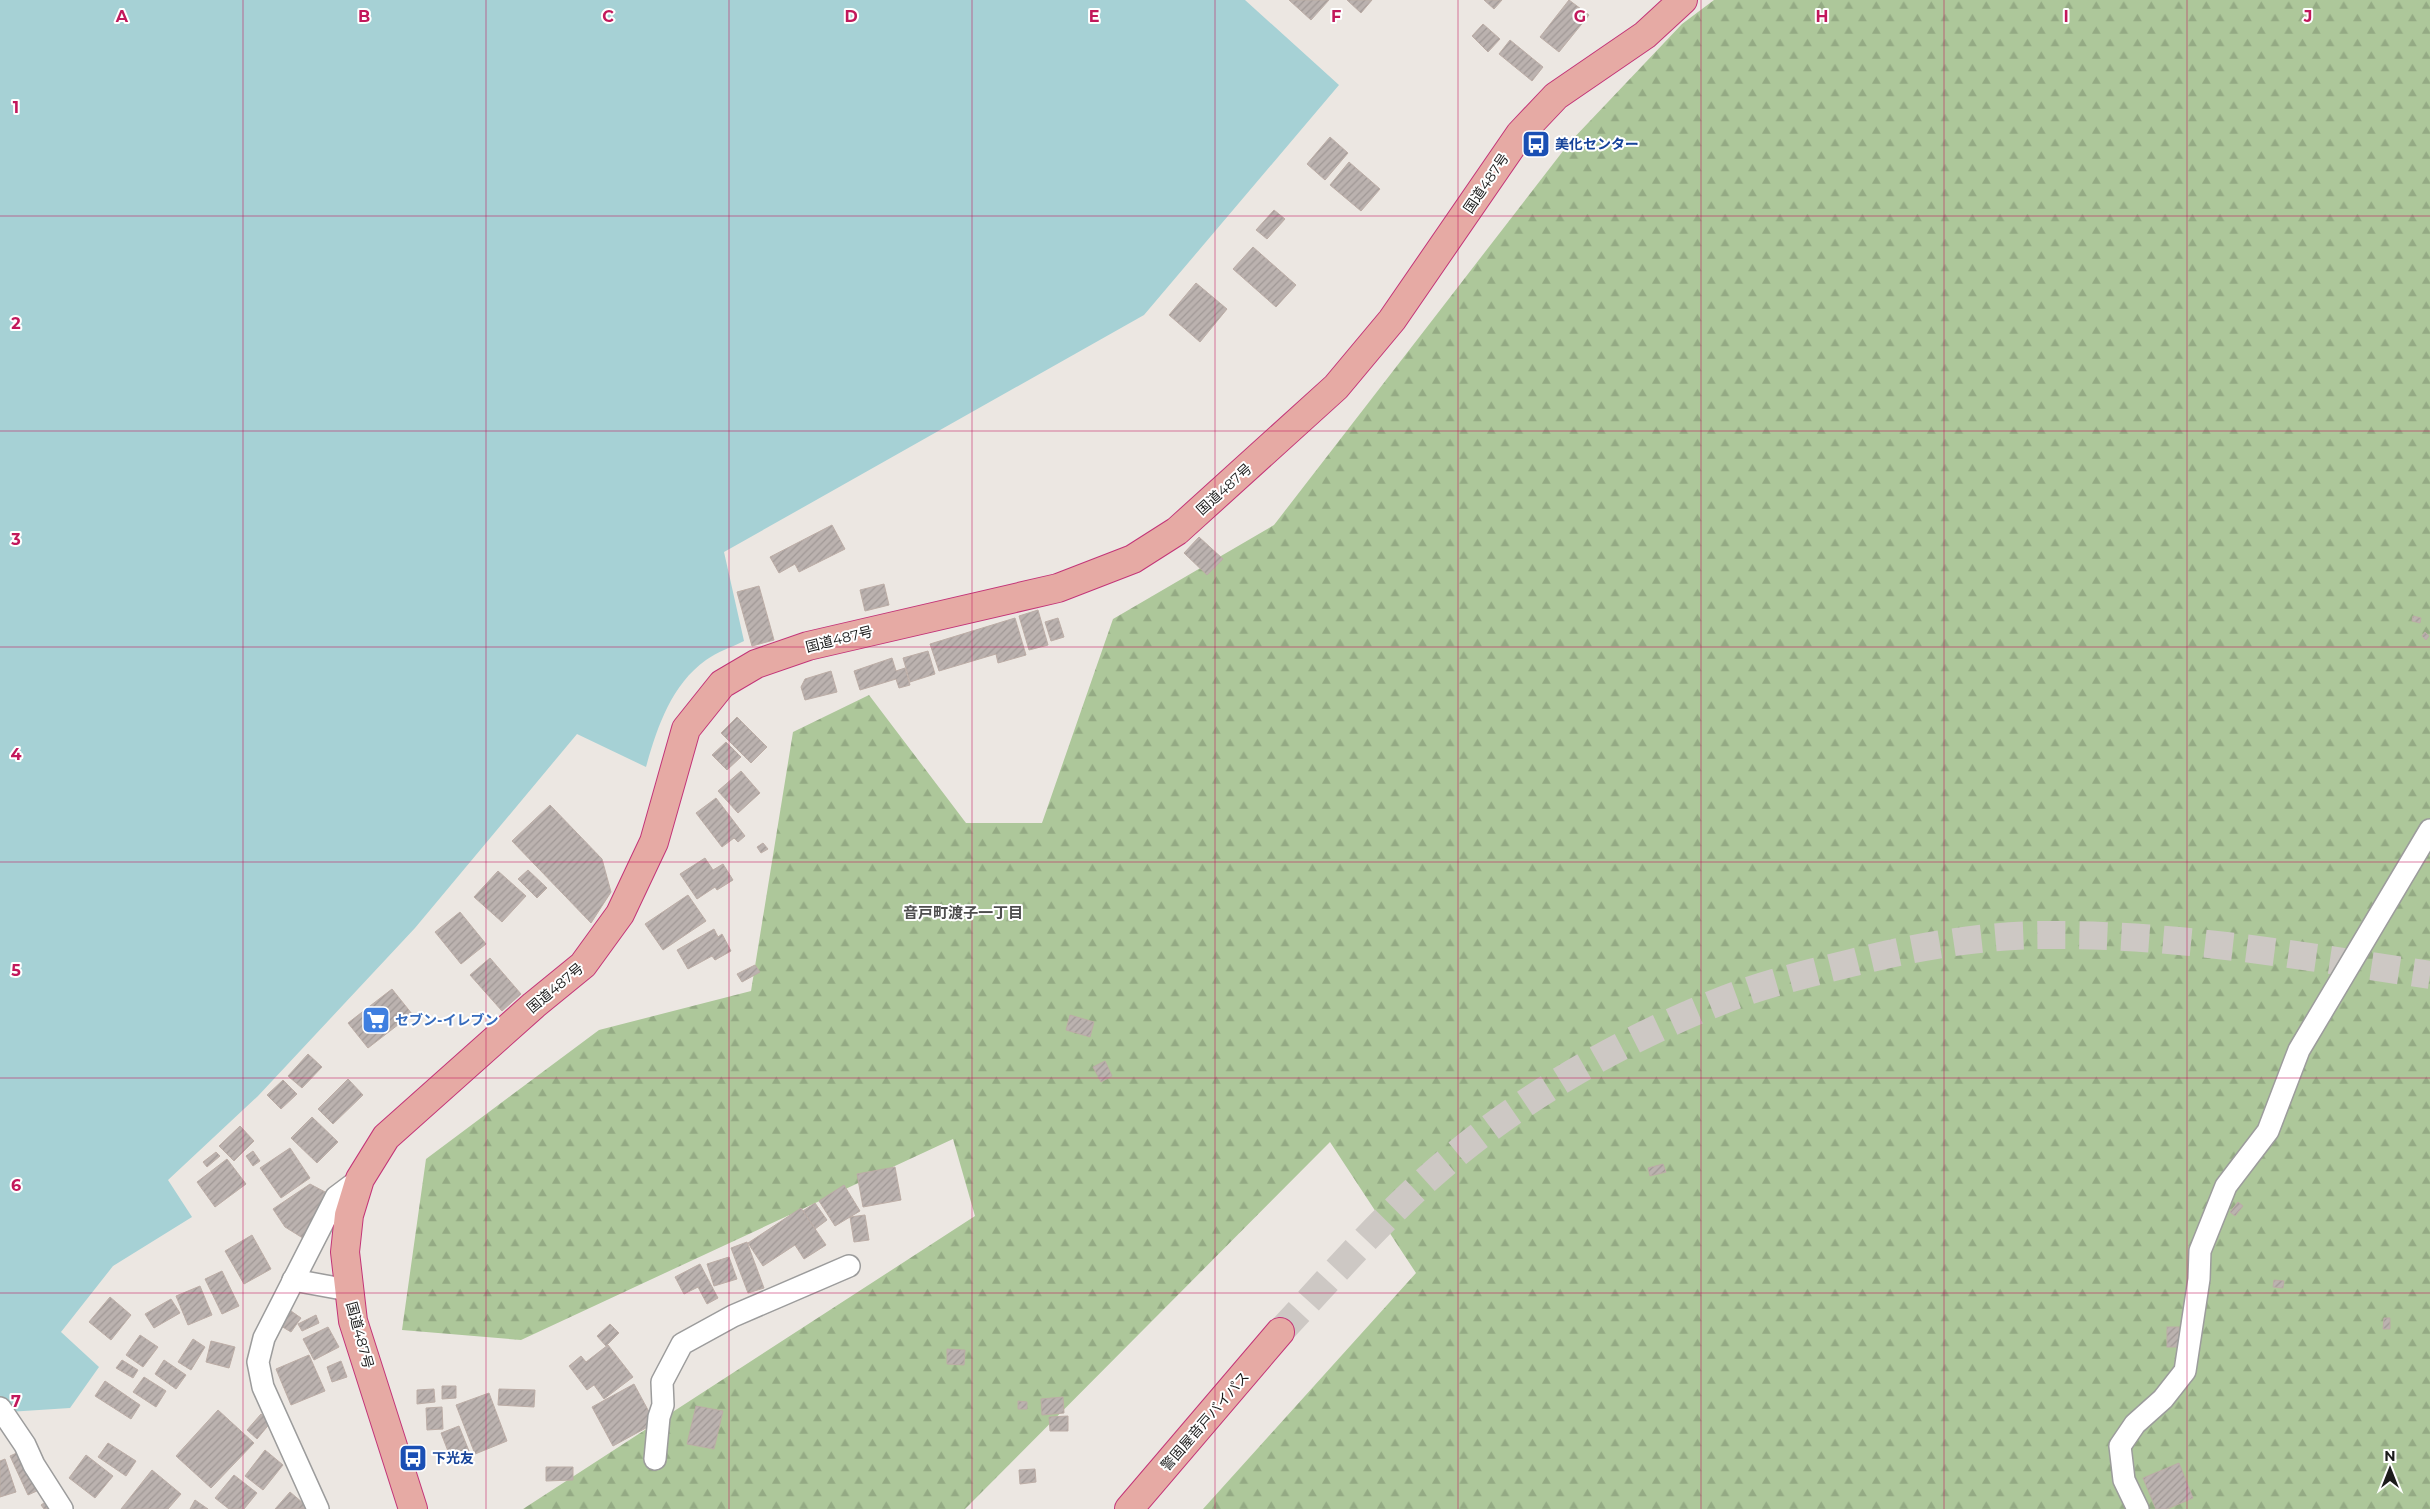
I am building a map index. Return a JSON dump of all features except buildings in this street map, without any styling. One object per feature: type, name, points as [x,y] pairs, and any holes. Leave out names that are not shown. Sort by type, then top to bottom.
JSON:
[{"type":"highway","name":"国道487号","points":[[413,1509],[353,1321],[348,1290],[345,1252],[349,1215],[360,1179],[386,1137],[534,1005],[583,965],[620,914],[654,842],[686,730],[722,684],[756,664],[808,646],[1058,588],[1134,559],[1177,531],[1336,387],[1392,320],[1520,134],[1556,96],[1645,35],[1683,0]]},
{"type":"highway","name":"警固屋音戸バイパス","points":[[1129,1509],[1280,1332]]},
{"type":"street","points":[[2138,1509],[2124,1480],[2120,1446],[2135,1424],[2163,1399],[2185,1371],[2199,1279],[2200,1251],[2226,1186],[2268,1131],[2299,1050],[2430,830]]},
{"type":"street","points":[[318,1509],[263,1387],[258,1362],[264,1338],[336,1198],[360,1179]]},
{"type":"street","points":[[655,1459],[659,1417],[663,1405],[662,1382],[682,1344],[733,1316],[849,1266]]},
{"type":"street","points":[[294,1280],[348,1290]]},
{"type":"street","points":[[0,1408],[25,1445],[34,1465],[62,1509]]},
{"type":"green space","points":[[1714,0],[2430,0],[2430,1509],[1203,1509],[1416,1273],[1330,1142],[965,1509],[523,1509],[975,1216],[953,1139],[521,1340],[402,1330],[426,1159],[599,1030],[751,991],[793,732],[869,695],[966,823],[1042,823],[1113,619],[1274,525],[1570,142],[1682,24]]},
{"type":"water","points":[[0,0],[1245,0],[1339,85],[1144,315],[724,552],[744,641],[706,660],[683,682],[667,708],[655,737],[646,767],[577,734],[415,928],[258,1096],[168,1180],[192,1217],[113,1266],[61,1332],[99,1367],[70,1408],[8,1412],[0,1399]]},
{"type":"tunnel","points":[[1280,1332],[1362,1243],[1413,1192],[1481,1134],[1555,1084],[1634,1040],[1675,1020],[1766,985],[1851,963],[1924,947],[1998,937],[2047,935],[2143,938],[2191,942],[2430,975]]},
{"type":"place","name":"美化センター","points":[[1536,144]]},
{"type":"place","name":"セブン-イレブン","points":[[376,1020]]},
{"type":"place","name":"下光友","points":[[413,1458]]},
{"type":"district","name":"音戸町渡子一丁目","points":[[963,912]]}]
